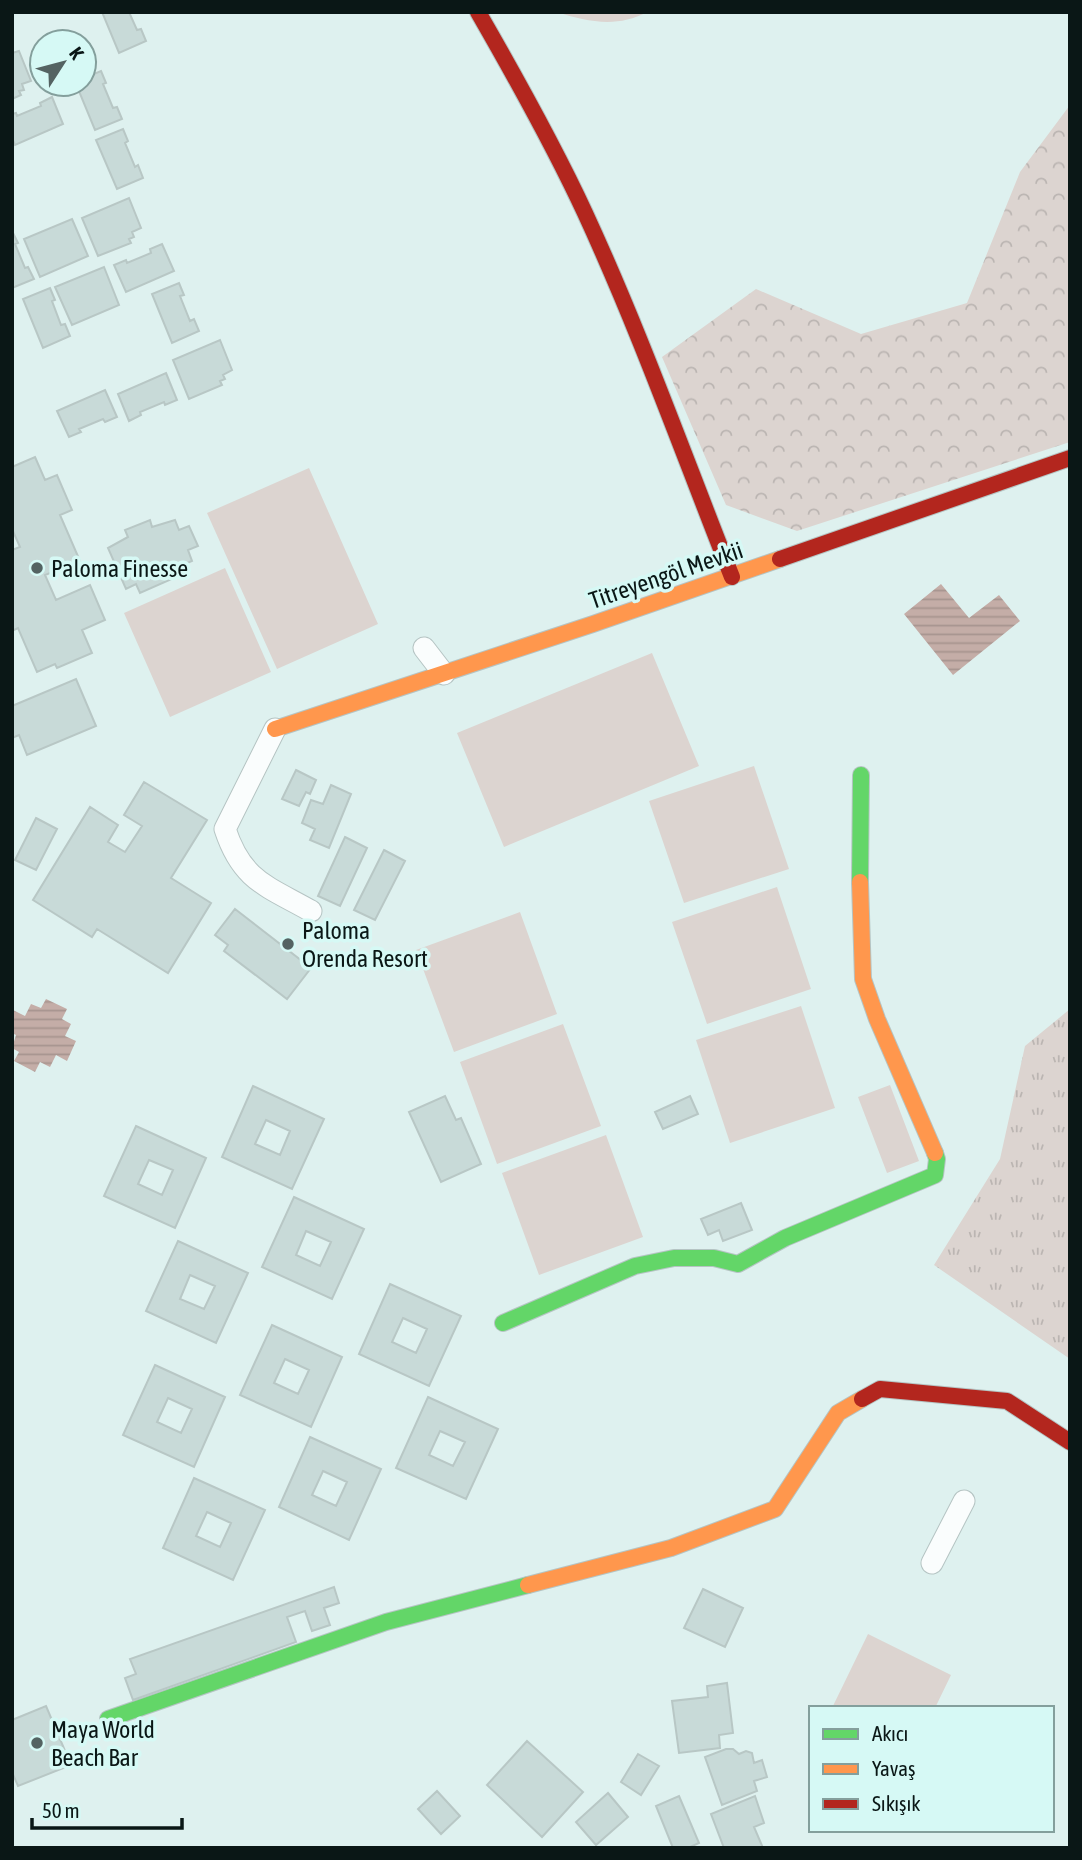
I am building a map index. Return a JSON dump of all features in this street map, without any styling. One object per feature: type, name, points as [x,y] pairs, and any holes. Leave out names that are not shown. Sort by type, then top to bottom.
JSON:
[{"type":"street","points":[[478,12],[525,93],[585,213],[639,341],[732,577]]},
{"type":"street","name":"Titreyengöl Mevkii","points":[[275,729],[732,577],[1070,458]]},
{"type":"street","points":[[424,648],[444,674]]},
{"type":"street","points":[[275,729],[225,830],[233,854],[250,876],[311,911]]},
{"type":"street","points":[[503,1324],[635,1266],[674,1258],[714,1258],[738,1264],[785,1238],[935,1174],[937,1159],[877,1019],[863,979],[860,929],[861,775]]},
{"type":"street","points":[[108,1719],[386,1622],[671,1548],[775,1509],[838,1413],[880,1389],[1007,1401],[1070,1441]]},
{"type":"street","points":[[932,1563],[964,1501]]},
{"type":"green space","points":[[557,12],[647,12],[625,20],[602,22]]},
{"type":"green space","points":[[1070,105],[1070,442],[797,531],[726,505],[662,357],[756,289],[861,334],[967,303],[1020,172]]},
{"type":"green space","points":[[309,468],[378,624],[277,669],[207,513]]},
{"type":"green space","points":[[225,568],[271,672],[170,717],[124,613]]},
{"type":"green space","points":[[652,653],[699,766],[504,847],[457,733]]},
{"type":"green space","points":[[754,766],[789,869],[684,903],[649,801]]},
{"type":"green space","points":[[777,887],[811,989],[707,1024],[672,922]]},
{"type":"green space","points":[[520,912],[557,1014],[454,1052],[416,950]]},
{"type":"green space","points":[[801,1006],[835,1108],[730,1143],[696,1040]]},
{"type":"green space","points":[[1070,1009],[1070,1359],[934,1265],[1000,1159],[1025,1046]]},
{"type":"green space","points":[[563,1024],[601,1126],[497,1164],[460,1062]]},
{"type":"green space","points":[[890,1085],[919,1161],[887,1173],[858,1097]]},
{"type":"green space","points":[[606,1135],[643,1237],[539,1275],[502,1173]]},
{"type":"green space","points":[[868,1634],[951,1675],[936,1706],[833,1706]]},
{"type":"shaded area","points":[[941,584],[969,618],[999,595],[1020,621],[953,675],[904,614]]},
{"type":"shaded area","points":[[46,999],[67,1009],[62,1019],[71,1024],[65,1036],[76,1041],[67,1061],[56,1055],[50,1067],[40,1062],[35,1072],[14,1061],[19,1052],[12,1048],[16,1035],[12,1033],[12,1012],[13,1010],[25,1016],[31,1004],[41,1008]]},
{"type":"building","points":[[102,12],[129,12],[137,30],[141,29],[146,41],[119,53]]},
{"type":"building","points":[[19,51],[28,74],[28,82],[22,84],[24,90],[19,91],[21,95],[12,99],[12,53]]},
{"type":"building","points":[[101,71],[106,83],[103,84],[113,108],[117,107],[122,119],[95,130],[82,98],[98,98],[98,72]]},
{"type":"building","points":[[52,98],[63,124],[15,145],[12,138],[12,114],[16,113],[17,116],[41,106],[40,103]]},
{"type":"building","points":[[123,129],[128,141],[125,143],[143,178],[117,189],[96,140]]},
{"type":"building","points":[[129,198],[141,228],[132,232],[134,237],[129,239],[131,243],[98,256],[82,218]]},
{"type":"building","points":[[72,219],[88,256],[40,277],[24,239]]},
{"type":"building","points":[[12,231],[25,268],[28,267],[34,279],[12,288]]},
{"type":"building","points":[[162,244],[174,271],[126,292],[114,265],[126,260],[127,263],[151,253],[150,249]]},
{"type":"building","points":[[104,267],[119,305],[72,325],[55,287]]},
{"type":"building","points":[[179,283],[184,295],[180,296],[190,321],[194,319],[199,331],[172,343],[152,294]]},
{"type":"building","points":[[50,288],[61,325],[65,324],[70,336],[43,348],[23,299]]},
{"type":"building","points":[[220,340],[232,370],[223,375],[225,379],[220,381],[222,385],[189,399],[173,360]]},
{"type":"building","points":[[166,373],[177,400],[165,405],[164,402],[140,412],[141,415],[129,421],[118,394]]},
{"type":"building","points":[[105,390],[117,417],[105,422],[103,419],[79,429],[81,432],[69,437],[57,411]]},
{"type":"building","name":"Paloma Finesse","points":[[35,457],[45,480],[57,475],[72,510],[60,515],[80,561],[45,575],[56,600],[90,585],[105,620],[82,630],[92,653],[57,668],[55,664],[37,672],[18,628],[12,631],[12,550],[20,547],[12,529],[12,467]]},
{"type":"building","points":[[150,520],[152,527],[175,520],[179,530],[189,526],[198,546],[188,550],[192,561],[180,566],[183,574],[140,593],[136,584],[126,589],[108,548],[128,537],[125,530]]},
{"type":"building","points":[[76,679],[96,726],[27,755],[19,735],[12,738],[12,706]]},
{"type":"building","points":[[296,770],[316,780],[310,794],[306,792],[299,806],[282,799]]},
{"type":"building","points":[[144,782],[207,820],[171,878],[211,903],[168,973],[97,929],[92,937],[33,900],[90,807],[118,825],[108,842],[125,852],[142,826],[124,815]]},
{"type":"building","points":[[331,785],[351,794],[329,848],[310,840],[315,829],[302,823],[311,800],[323,804]]},
{"type":"building","points":[[36,818],[57,829],[36,870],[15,860]]},
{"type":"building","points":[[345,837],[367,848],[340,906],[318,896]]},
{"type":"building","points":[[384,850],[405,861],[375,920],[354,910]]},
{"type":"building","points":[[235,909],[311,968],[287,999],[224,951],[228,945],[215,935]]},
{"type":"building","points":[[253,1086],[324,1119],[292,1189],[222,1157]],"holes":[[[266,1120],[290,1131],[280,1155],[255,1144]]]},
{"type":"building","points":[[445,1096],[456,1120],[461,1118],[481,1164],[441,1182],[409,1112]]},
{"type":"building","points":[[690,1096],[698,1114],[663,1129],[655,1112]]},
{"type":"building","points":[[136,1126],[206,1158],[175,1228],[104,1196]],"holes":[[[149,1160],[173,1170],[162,1195],[138,1184]]]},
{"type":"building","points":[[294,1197],[364,1229],[332,1299],[262,1267]],"holes":[[[306,1231],[331,1242],[320,1266],[296,1255]]]},
{"type":"building","points":[[741,1203],[752,1230],[723,1241],[719,1230],[708,1235],[701,1219]]},
{"type":"building","points":[[178,1241],[248,1273],[216,1343],[146,1311]],"holes":[[[190,1275],[215,1286],[204,1309],[180,1299]]]},
{"type":"building","points":[[390,1284],[461,1316],[429,1386],[359,1354]],"holes":[[[403,1318],[427,1329],[416,1353],[392,1342]]]},
{"type":"building","points":[[272,1325],[342,1357],[311,1427],[240,1395]],"holes":[[[285,1359],[309,1370],[298,1394],[274,1383]]]},
{"type":"building","points":[[155,1365],[225,1397],[194,1467],[123,1435]],"holes":[[[168,1398],[192,1409],[181,1433],[157,1422]]]},
{"type":"building","points":[[428,1397],[498,1429],[466,1499],[396,1468]],"holes":[[[440,1431],[465,1442],[453,1466],[429,1455]]]},
{"type":"building","points":[[310,1437],[381,1469],[349,1540],[279,1507]],"holes":[[[323,1471],[347,1482],[336,1506],[312,1495]]]},
{"type":"building","points":[[194,1478],[265,1510],[233,1580],[163,1548]],"holes":[[[207,1512],[231,1523],[220,1547],[196,1536]]]},
{"type":"building","points":[[334,1587],[339,1603],[324,1608],[330,1625],[312,1631],[305,1611],[287,1617],[296,1642],[133,1700],[125,1678],[136,1674],[130,1659]]},
{"type":"building","points":[[703,1589],[743,1608],[725,1647],[684,1628]]},
{"type":"building","points":[[727,1683],[733,1733],[719,1735],[720,1748],[679,1753],[672,1701],[708,1697],[707,1686]]},
{"type":"building","name":"Maya World Beach Bar","points":[[46,1706],[71,1765],[18,1786],[12,1772],[12,1720]]},
{"type":"building","points":[[527,1741],[583,1792],[542,1837],[487,1785]]},
{"type":"building","points":[[733,1749],[739,1754],[746,1751],[752,1753],[754,1763],[762,1760],[767,1777],[754,1781],[757,1791],[722,1805],[705,1757]]},
{"type":"building","points":[[638,1754],[659,1766],[641,1795],[621,1782]]},
{"type":"building","points":[[437,1791],[460,1816],[441,1834],[418,1809]]},
{"type":"building","points":[[608,1793],[628,1817],[596,1845],[576,1822]]},
{"type":"building","points":[[679,1796],[699,1843],[688,1848],[673,1848],[656,1806]]},
{"type":"building","points":[[755,1796],[764,1823],[754,1827],[763,1848],[724,1848],[711,1814]]},
{"type":"traffic: fast","points":[[860,882],[861,775]]},
{"type":"traffic: fast","points":[[503,1323],[635,1266],[674,1258],[714,1258],[738,1264],[785,1238],[935,1175],[935,1153]]},
{"type":"traffic: fast","points":[[108,1719],[386,1622],[528,1585]]},
{"type":"traffic: slow","points":[[275,729],[780,559]]},
{"type":"traffic: slow","points":[[860,882],[863,979],[877,1019],[935,1153]]},
{"type":"traffic: slow","points":[[528,1585],[671,1548],[775,1509],[838,1413],[862,1399]]},
{"type":"traffic: jam","points":[[478,12],[534,111],[585,213],[643,349],[732,577]]},
{"type":"traffic: jam","points":[[780,559],[1070,458]]},
{"type":"traffic: jam","points":[[862,1399],[880,1389],[1007,1401],[1070,1442]]},
{"type":"place","name":"Paloma Finesse","points":[[37,568]]},
{"type":"place","name":"Paloma Orenda Resort","points":[[288,944]]},
{"type":"place","name":"Maya World Beach Bar","points":[[37,1743]]}]
